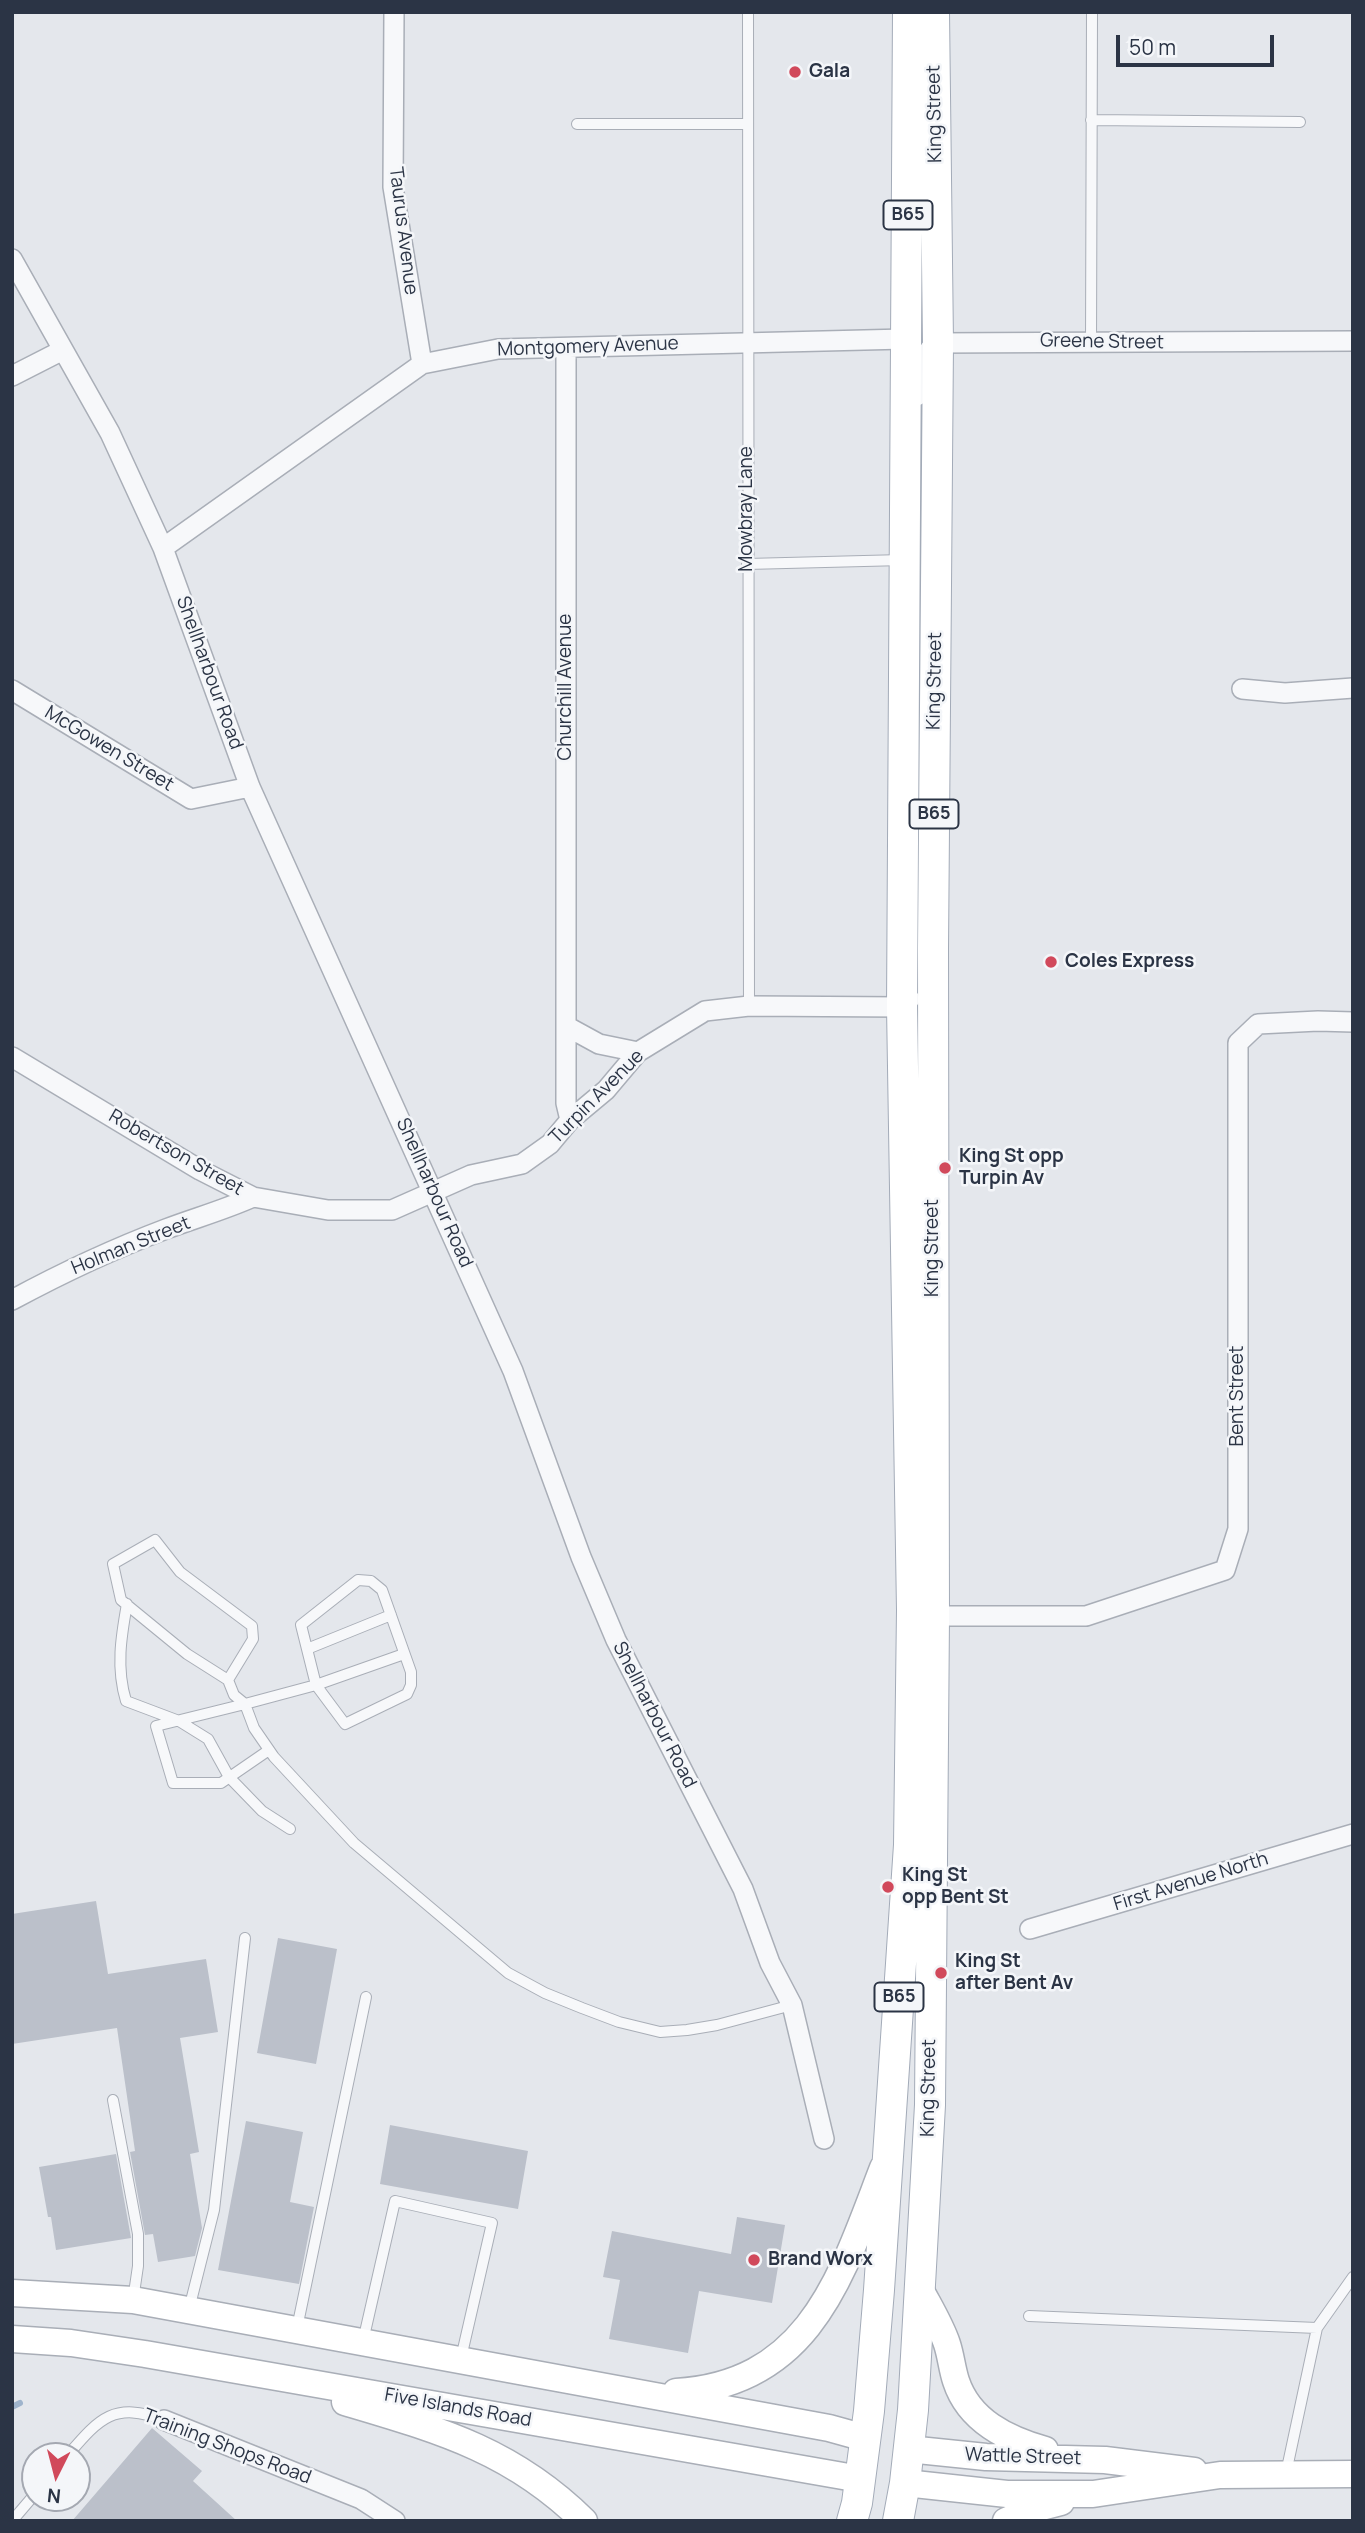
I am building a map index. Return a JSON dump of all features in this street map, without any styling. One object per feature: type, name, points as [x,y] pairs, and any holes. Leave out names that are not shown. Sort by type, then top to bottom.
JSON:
[{"type":"main road","name":"King Street","points":[[860,2479],[890,2148],[909,1845],[912,1610],[892,560],[905,418],[908,12]]},
{"type":"main road","name":"King Street","points":[[905,2483],[921,2291],[930,2105],[934,1616],[933,948],[938,343],[934,12]]},
{"type":"main road","points":[[12,2293],[133,2300],[639,2394],[689,2391],[727,2384],[761,2369],[786,2349],[826,2302],[841,2276],[890,2148]]},
{"type":"main road","points":[[921,2291],[947,2342],[961,2394],[978,2417],[1012,2438],[1074,2458]]},
{"type":"main road","name":"Five Islands Road","points":[[12,2339],[71,2343],[860,2479]]},
{"type":"main road","points":[[240,2371],[457,2437],[529,2474],[584,2521]]},
{"type":"main road","name":"Wattle Street","points":[[639,2394],[829,2428],[908,2449],[986,2457],[1074,2458],[1220,2475]]},
{"type":"main road","name":"Wattle Street","points":[[860,2479],[1007,2494],[1093,2494],[1220,2475],[1353,2474]]},
{"type":"main road","name":"B65","points":[[852,2521],[860,2479]]},
{"type":"main road","name":"B65","points":[[898,2521],[905,2483]]},
{"type":"main road","points":[[1006,2521],[1034,2509],[1093,2494]]},
{"type":"street","name":"Taurus Avenue","points":[[394,12],[393,187],[422,364]]},
{"type":"street","name":"Shellharbour Road","points":[[12,259],[110,433],[163,548],[250,788],[513,1371],[581,1557],[616,1640],[735,1873],[775,1974],[792,2005],[824,2139]]},
{"type":"street","name":"Montgomery Avenue","points":[[163,548],[422,364],[498,349],[905,339]]},
{"type":"street","name":"Greene Street","points":[[938,343],[1353,341]]},
{"type":"street","points":[[905,418],[914,408],[920,373],[927,355],[932,346],[938,343]]},
{"type":"street","name":"Churchill Avenue","points":[[566,348],[566,1103],[570,1120]]},
{"type":"street","points":[[12,376],[63,350]]},
{"type":"street","points":[[1242,689],[1285,693],[1353,688]]},
{"type":"street","name":"McGowen Street","points":[[12,690],[191,799],[250,788]]},
{"type":"street","points":[[902,1007],[920,985],[933,948]]},
{"type":"street","name":"Turpin Avenue","points":[[434,1192],[471,1175],[522,1164],[550,1144],[570,1120],[606,1090],[638,1052],[705,1011],[749,1006],[902,1007]]},
{"type":"street","name":"Bent Street","points":[[934,1616],[1086,1616],[1225,1570],[1238,1529],[1238,1044],[1258,1024],[1353,1022]]},
{"type":"street","points":[[566,1026],[600,1044],[638,1052]]},
{"type":"street","name":"Robertson Street","points":[[12,1057],[200,1170],[253,1197],[328,1210],[392,1210],[434,1192]]},
{"type":"street","name":"Holman Street","points":[[12,1300],[62,1273],[167,1228],[219,1212],[253,1197]]},
{"type":"street","name":"First Avenue North","points":[[1030,1930],[1353,1833]]},
{"type":"street","name":"Training Shops Road","points":[[164,2420],[361,2499],[395,2521]]},
{"type":"lane","name":"Mowbray Lane","points":[[748,12],[749,1006]]},
{"type":"lane","points":[[1091,344],[1092,12]]},
{"type":"lane","points":[[1091,120],[1300,122]]},
{"type":"lane","points":[[577,124],[748,124]]},
{"type":"lane","points":[[747,564],[892,560]]},
{"type":"lane","points":[[228,1680],[253,1639],[252,1626],[180,1572],[155,1540],[113,1564],[121,1600],[187,1654],[228,1680],[234,1695],[245,1704],[254,1728],[269,1751],[354,1843],[508,1972],[545,1993],[619,2022],[660,2032],[687,2031],[717,2025],[792,2005]]},
{"type":"lane","points":[[358,1580],[371,1581],[382,1590],[411,1672],[411,1685],[407,1694],[345,1724],[316,1685],[307,1649],[301,1625],[358,1580]]},
{"type":"lane","points":[[127,1604],[120,1659],[121,1683],[126,1701],[179,1721],[208,1740],[229,1777],[262,1811],[290,1829]]},
{"type":"lane","points":[[307,1649],[391,1615]]},
{"type":"lane","points":[[269,1751],[221,1783],[173,1783],[156,1726],[316,1685],[404,1654]]},
{"type":"lane","points":[[189,2310],[214,2210],[245,1938]]},
{"type":"lane","points":[[297,2329],[366,1997]]},
{"type":"lane","points":[[113,2100],[138,2234],[138,2266],[133,2300]]},
{"type":"lane","points":[[363,2341],[395,2200],[492,2223],[461,2359]]},
{"type":"lane","points":[[1286,2473],[1317,2328],[1353,2277]]},
{"type":"lane","points":[[1029,2316],[1317,2328]]},
{"type":"lane","name":"Training Shops Road","points":[[80,2442],[99,2421],[112,2414],[139,2413],[164,2420]]},
{"type":"building","points":[[96,1901],[108,1974],[206,1959],[218,2032],[180,2038],[199,2152],[190,2154],[202,2228],[195,2256],[158,2262],[153,2234],[145,2235],[130,2152],[135,2151],[117,2028],[12,2044],[12,1914]]},
{"type":"building","points":[[278,1938],[337,1949],[316,2064],[257,2053]]},
{"type":"building","points":[[246,2121],[303,2132],[290,2202],[314,2207],[299,2284],[218,2270]]},
{"type":"building","points":[[390,2125],[528,2151],[518,2209],[380,2184]]},
{"type":"building","points":[[116,2154],[131,2238],[56,2250],[39,2167]]},
{"type":"building","points":[[737,2217],[785,2225],[772,2303],[699,2291],[688,2353],[609,2339],[620,2280],[603,2277],[612,2231],[731,2254]]},
{"type":"building","points":[[152,2428],[202,2471],[193,2481],[237,2521],[72,2521],[80,2512],[91,2512],[91,2499]]},
{"type":"waterway","points":[[12,2407],[20,2403]]},
{"type":"place","name":"Gala","points":[[795,72]]},
{"type":"place","name":"Coles Express","points":[[1051,962]]},
{"type":"place","name":"King St opp Turpin Av","points":[[945,1168]]},
{"type":"place","name":"King St opp Bent St","points":[[888,1887]]},
{"type":"place","name":"King St after Bent Av","points":[[941,1973]]},
{"type":"place","name":"Brand Worx","points":[[754,2260]]}]
